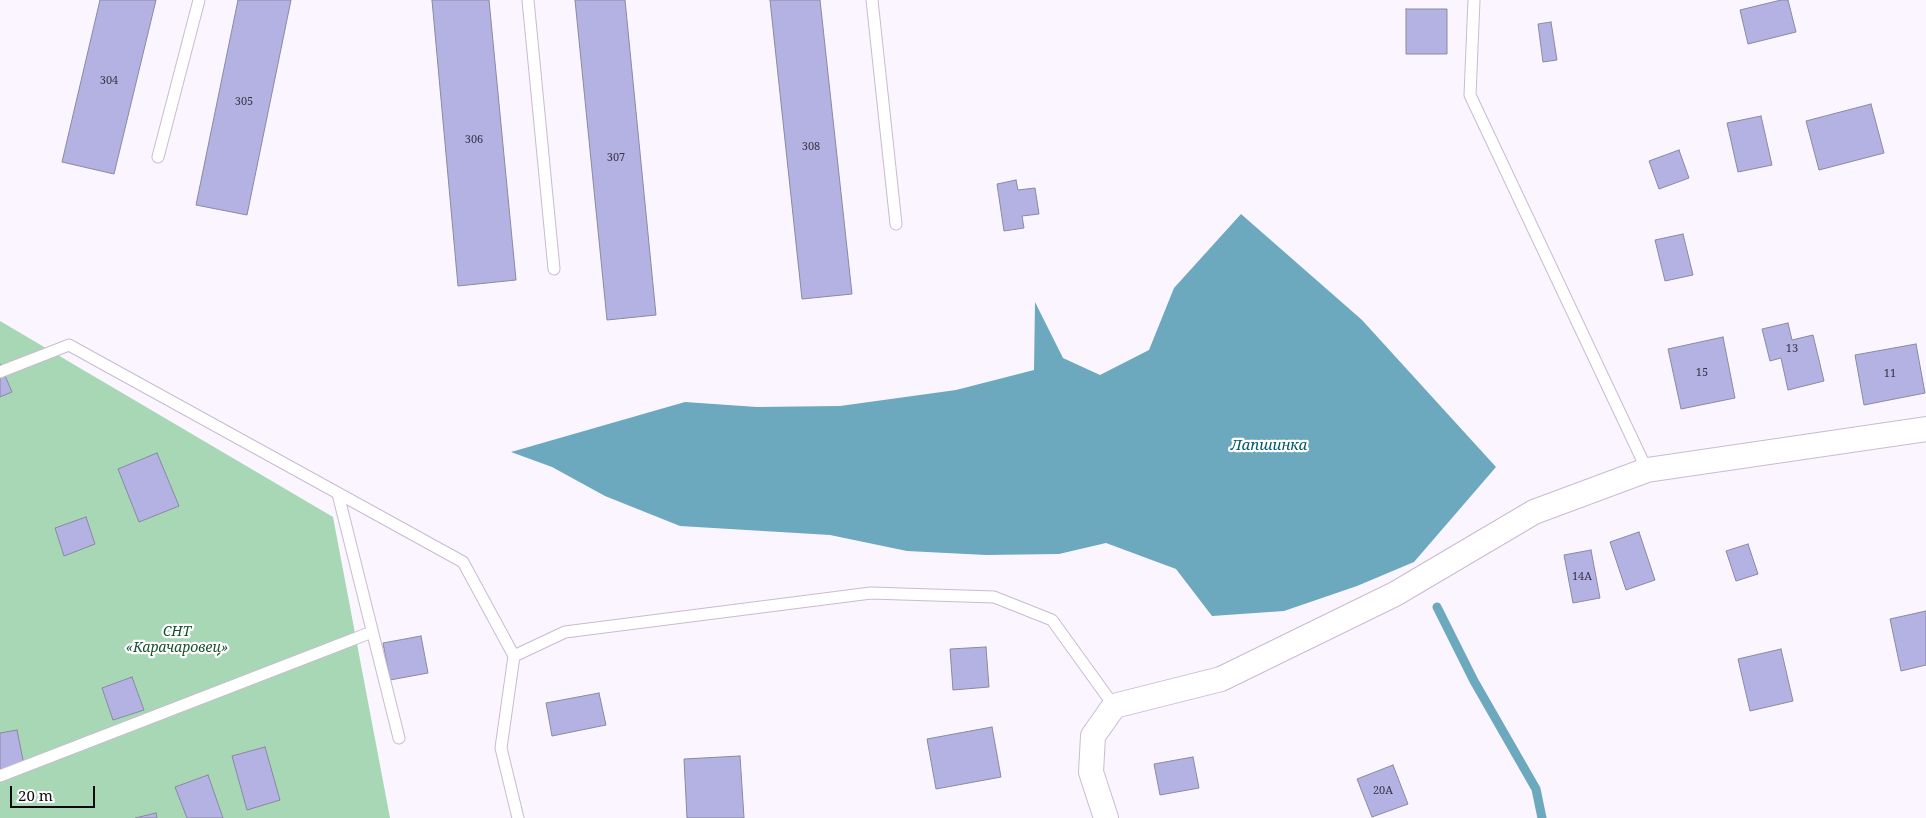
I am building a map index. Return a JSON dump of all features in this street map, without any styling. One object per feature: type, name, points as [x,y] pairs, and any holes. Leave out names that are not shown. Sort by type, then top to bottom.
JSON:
[{"type":"street","points":[[1106,818],[1091,772],[1093,736],[1114,706],[1221,679],[1395,594],[1534,512],[1647,470],[1926,429]]},
{"type":"lane","points":[[158,157],[199,0]]},
{"type":"lane","points":[[528,0],[554,269]]},
{"type":"lane","points":[[872,0],[896,224]]},
{"type":"lane","points":[[1474,0],[1470,95],[1647,470]]},
{"type":"lane","points":[[0,372],[69,346],[463,562],[514,656],[501,748],[518,818]]},
{"type":"lane","points":[[338,494],[399,738]]},
{"type":"lane","points":[[514,656],[565,632],[871,593],[994,597],[1052,620],[1114,706]]},
{"type":"lane","points":[[0,776],[372,632]]},
{"type":"green space","name":"СНТ «Карачаровец»","points":[[0,321],[333,517],[390,818],[0,818]]},
{"type":"water","name":"Лапшинка","points":[[1241,214],[1362,320],[1496,467],[1414,562],[1357,586],[1284,611],[1212,616],[1176,569],[1106,543],[1059,554],[986,555],[907,551],[830,535],[680,526],[605,496],[552,467],[511,452],[685,402],[757,407],[840,406],[956,390],[1034,370],[1035,302],[1063,358],[1100,375],[1149,350],[1174,288]]},
{"type":"building","points":[[100,0],[156,0],[114,174],[62,162]]},
{"type":"building","points":[[238,0],[291,0],[247,215],[196,205]]},
{"type":"building","points":[[432,0],[489,0],[516,280],[458,286]]},
{"type":"building","points":[[575,0],[625,0],[656,315],[607,320]]},
{"type":"building","points":[[770,0],[820,0],[852,294],[802,299]]},
{"type":"building","points":[[1788,0],[1796,32],[1748,44],[1740,10]]},
{"type":"building","points":[[1406,9],[1447,9],[1447,54],[1406,54]]},
{"type":"building","points":[[1551,22],[1557,60],[1543,62],[1538,24]]},
{"type":"building","points":[[1871,104],[1884,153],[1819,170],[1806,121]]},
{"type":"building","points":[[1761,116],[1772,165],[1738,172],[1727,123]]},
{"type":"building","points":[[1679,150],[1689,178],[1659,189],[1649,161]]},
{"type":"building","points":[[1016,180],[1018,190],[1035,188],[1039,214],[1022,216],[1024,228],[1004,231],[997,184]]},
{"type":"building","points":[[1683,234],[1693,275],[1665,281],[1655,240]]},
{"type":"building","points":[[1788,323],[1792,340],[1813,335],[1824,381],[1788,390],[1781,358],[1770,361],[1762,329]]},
{"type":"building","points":[[1723,337],[1735,398],[1681,409],[1668,349]]},
{"type":"building","points":[[1916,344],[1925,393],[1864,405],[1855,355]]},
{"type":"building","points":[[0,364],[12,392],[0,397]]},
{"type":"building","points":[[157,453],[179,506],[139,522],[118,469]]},
{"type":"building","points":[[86,517],[95,544],[64,556],[55,528]]},
{"type":"building","points":[[1639,532],[1655,580],[1626,590],[1610,542]]},
{"type":"building","points":[[1748,544],[1758,574],[1736,581],[1726,551]]},
{"type":"building","points":[[1591,550],[1600,598],[1573,603],[1564,555]]},
{"type":"building","points":[[1926,611],[1926,665],[1901,671],[1890,619]]},
{"type":"building","points":[[421,636],[428,673],[390,680],[383,643]]},
{"type":"building","points":[[986,647],[989,687],[953,690],[950,649]]},
{"type":"building","points":[[1781,649],[1793,701],[1750,711],[1738,659]]},
{"type":"building","points":[[132,677],[144,710],[113,720],[102,688]]},
{"type":"building","points":[[599,693],[606,725],[552,736],[546,703]]},
{"type":"building","points":[[992,727],[1001,777],[936,789],[927,739]]},
{"type":"building","points":[[17,730],[24,765],[0,770],[0,733]]},
{"type":"building","points":[[265,747],[280,800],[247,810],[232,756]]},
{"type":"building","points":[[740,756],[744,818],[687,818],[684,759]]},
{"type":"building","points":[[1193,757],[1199,788],[1160,795],[1154,764]]},
{"type":"building","points":[[1393,765],[1408,804],[1372,817],[1357,779]]},
{"type":"building","points":[[208,775],[223,818],[187,818],[175,787]]},
{"type":"building","points":[[156,813],[157,818],[135,818]]},
{"type":"waterway","points":[[1437,607],[1474,681],[1536,789],[1542,818]]}]
